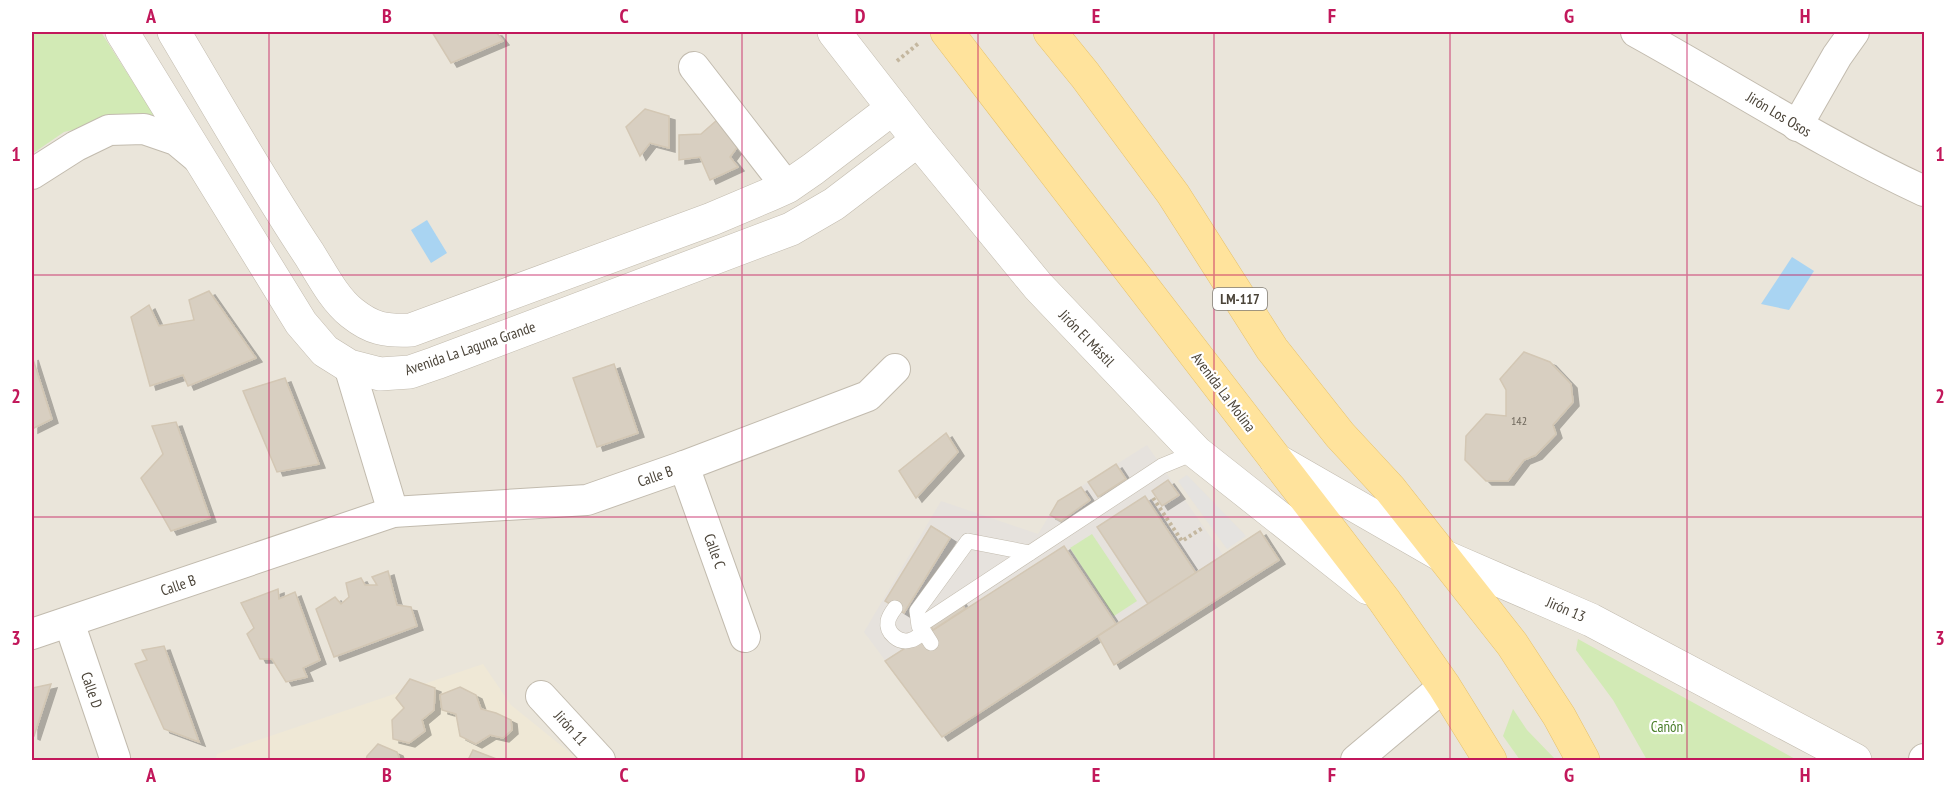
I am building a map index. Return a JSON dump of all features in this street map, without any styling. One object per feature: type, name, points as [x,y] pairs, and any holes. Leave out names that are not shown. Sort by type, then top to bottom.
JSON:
[{"type":"main road","name":"LM-117","points":[[1050,32],[1173,194],[1272,349],[1340,435],[1390,489],[1512,644],[1559,716],[1583,760]]},
{"type":"main road","name":"Avenida La Molina","points":[[936,35],[1276,460],[1384,600],[1444,686],[1490,760]]},
{"type":"street","name":"Avenida La Laguna Grande","points":[[122,32],[301,323],[325,351],[349,366],[380,374],[410,372],[790,229],[834,204],[918,140]]},
{"type":"street","points":[[174,32],[295,233],[349,311],[368,325],[388,331],[411,330],[701,223],[779,190],[893,108]]},
{"type":"street","name":"Jirón El Mástil","points":[[834,32],[918,140],[1038,286],[1196,452],[1384,600]]},
{"type":"street","name":"Jirón Los Osos","points":[[1636,32],[1721,79],[1797,126],[1924,191]]},
{"type":"street","points":[[1797,126],[1837,56],[1854,32]]},
{"type":"street","points":[[694,67],[779,190],[790,229]]},
{"type":"street","points":[[32,174],[76,146],[109,130],[144,129],[176,140],[203,162]]},
{"type":"street","points":[[260,254],[295,233]]},
{"type":"street","points":[[349,366],[393,512]]},
{"type":"street","name":"Calle B","points":[[32,634],[393,512],[587,500],[868,396],[896,369]]},
{"type":"street","name":"Jirón 13","points":[[1276,460],[1443,556],[1591,620],[1856,760]]},
{"type":"street","name":"Calle C","points":[[684,466],[745,637]]},
{"type":"street","name":"Calle D","points":[[69,622],[115,758]]},
{"type":"street","points":[[1356,760],[1444,686]]},
{"type":"street","name":"Jirón 11","points":[[541,696],[600,760]]},
{"type":"lane","points":[[1030,553],[968,541],[917,611],[919,626],[1002,571],[1030,553],[1162,466],[1196,452]]},
{"type":"lane","points":[[895,608],[888,620],[888,629],[892,634],[903,641],[910,640],[924,632],[931,643]]},
{"type":"path","points":[[872,80],[936,35]]},
{"type":"shaded area","points":[[32,32],[1924,32],[1924,760],[32,760]]},
{"type":"shaded area","points":[[1147,445],[1223,555],[942,737],[864,632],[941,501],[1038,534],[1058,501]]},
{"type":"shaded area","points":[[1187,475],[1246,536],[1227,549],[1178,481]]},
{"type":"shaded area","points":[[483,664],[511,705],[579,760],[215,760],[217,754]]},
{"type":"green space","points":[[32,32],[101,32],[157,120],[119,119],[64,132],[32,154]]},
{"type":"green space","points":[[1092,534],[1137,601],[1114,616],[1070,548]]},
{"type":"green space","name":"Cañón","points":[[1578,639],[1797,760],[1647,760],[1613,700],[1576,650]]},
{"type":"green space","points":[[1513,709],[1527,730],[1556,760],[1520,760],[1503,736]]},
{"type":"water","points":[[427,220],[447,253],[431,263],[411,230]]},
{"type":"water","points":[[1792,257],[1814,271],[1789,310],[1761,304]]},
{"type":"building","points":[[432,32],[496,32],[503,41],[451,63]]},
{"type":"building","points":[[645,109],[669,116],[669,148],[650,143],[640,156],[626,127]]},
{"type":"building","points":[[717,120],[738,146],[730,157],[738,167],[710,180],[700,157],[679,160],[679,135],[701,134]]},
{"type":"building","points":[[209,291],[256,358],[188,386],[183,375],[150,386],[131,317],[149,305],[159,326],[194,320],[189,300]]},
{"type":"building","points":[[1524,352],[1550,362],[1571,384],[1573,402],[1553,425],[1556,434],[1536,455],[1524,460],[1508,481],[1486,481],[1465,460],[1466,436],[1486,414],[1506,416],[1506,390],[1500,379]]},
{"type":"building","points":[[32,356],[52,419],[32,429]]},
{"type":"building","points":[[614,364],[638,433],[597,447],[573,378]]},
{"type":"building","points":[[285,378],[319,464],[277,472],[243,391]]},
{"type":"building","points":[[176,422],[210,518],[171,531],[141,478],[163,454],[152,426]]},
{"type":"building","points":[[946,433],[958,452],[916,498],[899,471]]},
{"type":"building","points":[[1116,464],[1126,479],[1098,497],[1088,482]]},
{"type":"building","points":[[1168,480],[1179,495],[1162,506],[1152,491]]},
{"type":"building","points":[[1081,487],[1090,500],[1061,521],[1050,515],[1058,501]]},
{"type":"building","points":[[1145,496],[1196,573],[1148,604],[1097,527]]},
{"type":"building","points":[[931,526],[950,538],[904,613],[885,601]]},
{"type":"building","points":[[1260,531],[1279,560],[1114,665],[1098,636]]},
{"type":"building","points":[[1064,546],[1116,624],[942,737],[885,661]]},
{"type":"building","points":[[388,571],[397,605],[411,607],[417,626],[334,657],[316,609],[335,597],[341,604],[349,597],[346,583],[361,578],[365,585],[377,585],[372,577]]},
{"type":"building","points":[[278,589],[279,599],[295,592],[320,660],[303,668],[307,677],[286,682],[272,659],[260,659],[247,634],[254,628],[241,603]]},
{"type":"building","points":[[958,597],[965,609],[933,630],[926,617]]},
{"type":"building","points":[[164,646],[199,742],[164,729],[135,664],[147,660],[142,650]]},
{"type":"building","points":[[410,679],[435,688],[434,710],[422,720],[425,731],[409,743],[393,739],[392,720],[404,708],[396,698]]},
{"type":"building","points":[[51,684],[34,736],[32,735],[32,688]]},
{"type":"building","points":[[460,687],[476,695],[481,709],[511,720],[512,730],[503,738],[490,735],[476,744],[460,736],[456,714],[442,710],[440,695]]},
{"type":"building","points":[[378,744],[397,752],[400,760],[366,760]]},
{"type":"building","points":[[473,750],[499,760],[468,760]]}]
